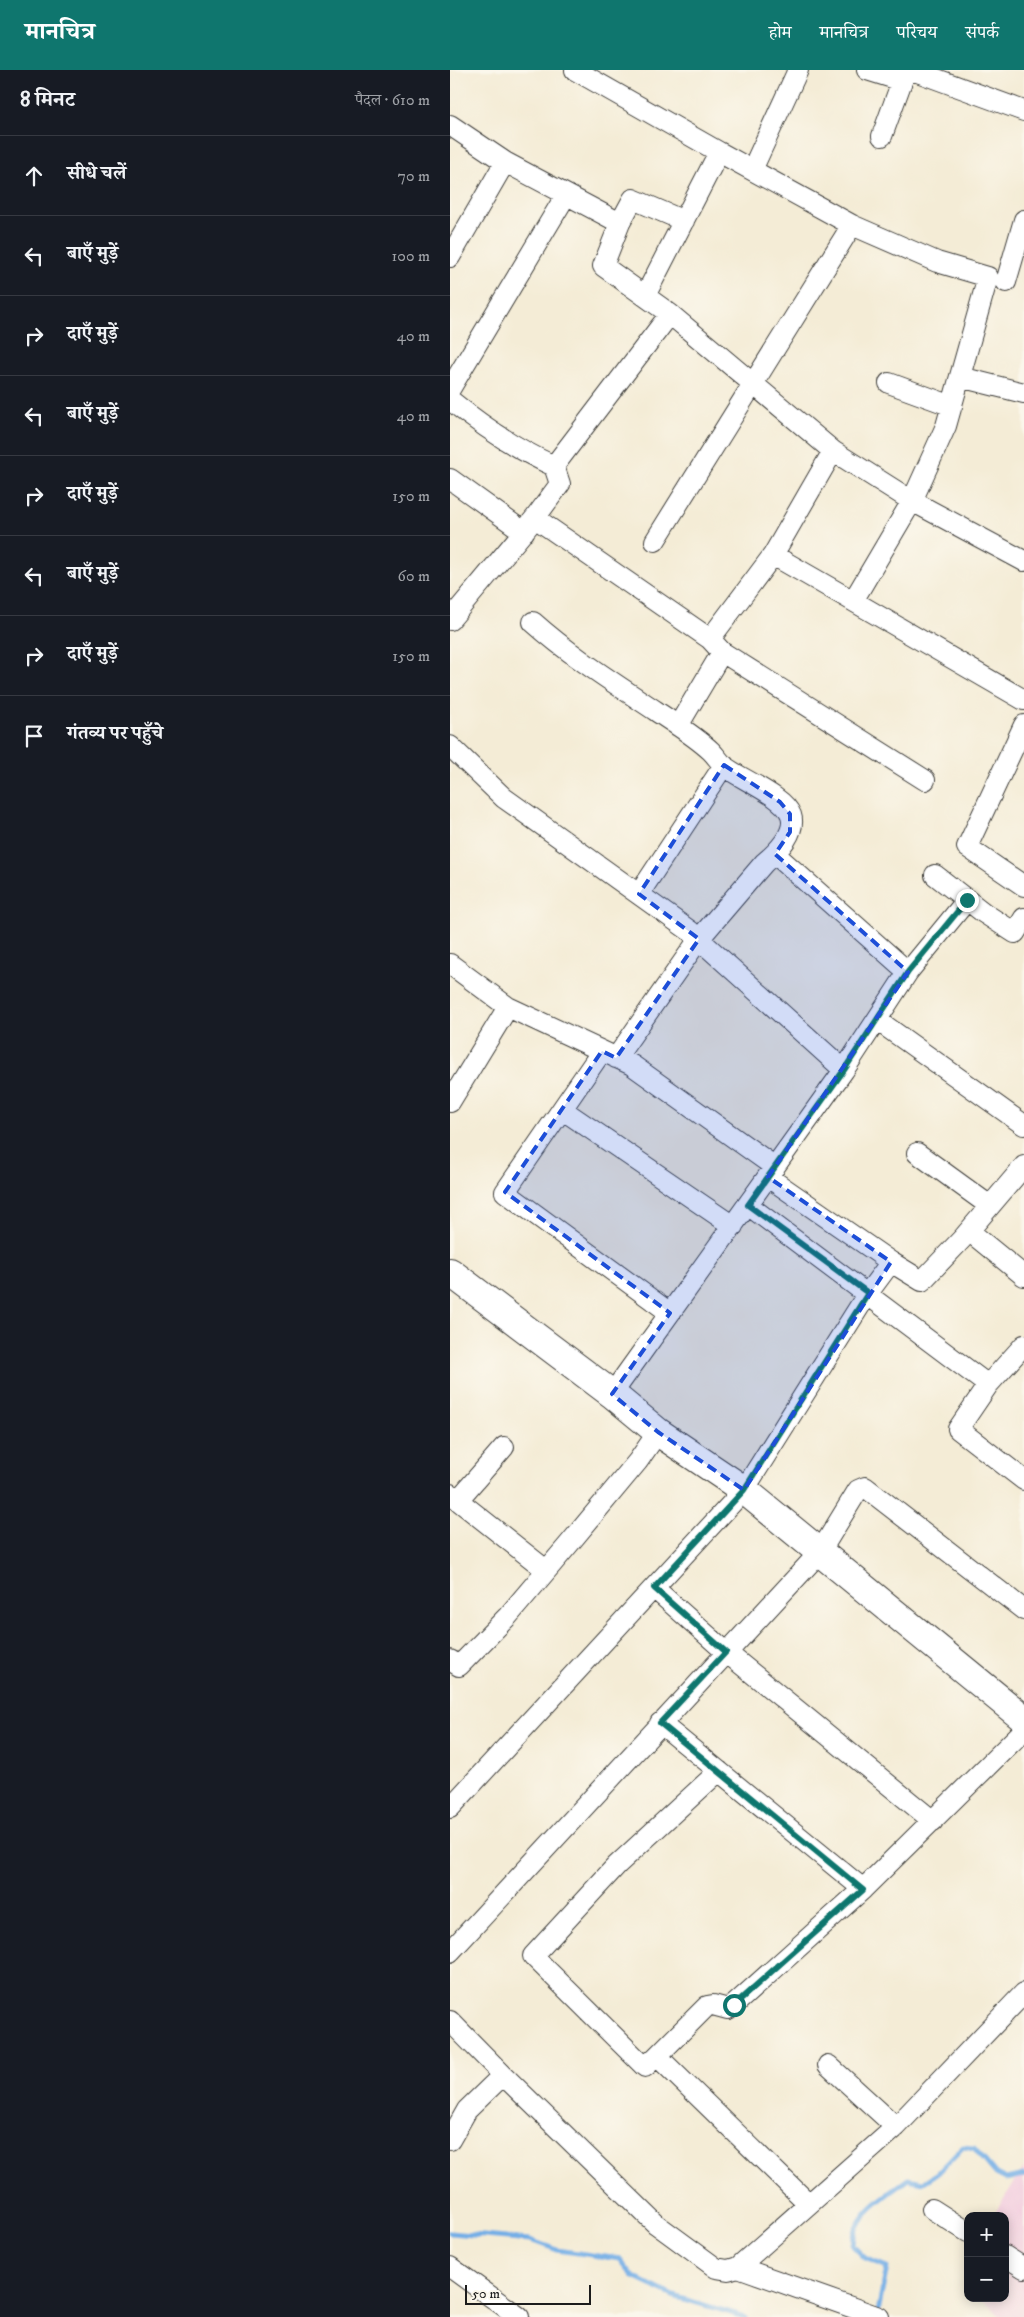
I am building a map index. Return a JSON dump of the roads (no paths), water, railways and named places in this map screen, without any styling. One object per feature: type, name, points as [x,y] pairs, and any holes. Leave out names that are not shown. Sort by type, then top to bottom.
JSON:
[{"type":"street","points":[[575,70],[719,152],[852,224],[937,262],[1006,282]]},
{"type":"street","points":[[752,170],[798,70]]},
{"type":"street","points":[[867,70],[907,74],[1024,111]]},
{"type":"street","points":[[882,136],[907,74]]},
{"type":"street","points":[[450,125],[506,162],[620,223]]},
{"type":"street","points":[[645,296],[719,152]]},
{"type":"street","points":[[450,257],[506,162]]},
{"type":"street","points":[[450,389],[566,195]]},
{"type":"street","points":[[684,221],[633,199],[620,223],[604,266],[670,314],[833,451],[912,501],[1024,561]]},
{"type":"street","points":[[853,601],[912,501],[946,426],[960,377],[1006,282],[1024,220]]},
{"type":"street","points":[[655,541],[852,224]]},
{"type":"street","points":[[554,466],[670,314]]},
{"type":"street","points":[[960,377],[1024,393]]},
{"type":"street","points":[[889,383],[952,406]]},
{"type":"street","points":[[450,400],[474,419],[525,453],[554,466],[560,484],[530,525],[450,620]]},
{"type":"street","points":[[678,726],[716,646],[773,554],[833,451]]},
{"type":"street","points":[[450,479],[530,525],[925,780]]},
{"type":"street","points":[[773,554],[1024,700]]},
{"type":"street","points":[[533,622],[559,645],[678,726],[712,751],[724,765],[780,802],[790,814],[792,822],[790,832],[775,854],[764,863],[699,939],[563,1110],[505,1192],[670,1313]]},
{"type":"street","points":[[1024,725],[967,847],[1024,886]]},
{"type":"street","points":[[450,746],[504,798],[699,939],[844,1070]]},
{"type":"street","points":[[639,894],[724,765]]},
{"type":"street","points":[[775,854],[908,972]]},
{"type":"street","points":[[935,875],[1015,933],[1024,918]]},
{"type":"street","points":[[612,1394],[844,1070],[908,972],[967,900]]},
{"type":"street","points":[[450,964],[508,1007],[632,1065],[891,1262],[922,1281],[970,1231],[1024,1166]]},
{"type":"street","points":[[450,1102],[508,1007]]},
{"type":"street","points":[[877,1020],[1024,1125]]},
{"type":"street","points":[[563,1110],[733,1226]]},
{"type":"street","points":[[917,1153],[990,1206]]},
{"type":"street","points":[[748,1205],[868,1293],[988,1385]]},
{"type":"street","points":[[970,1231],[1024,1276]]},
{"type":"street","points":[[453,1798],[654,1588],[744,1490],[868,1293],[891,1262]]},
{"type":"street","points":[[450,1272],[612,1394],[658,1432],[744,1490],[1024,1719]]},
{"type":"street","points":[[1024,1345],[988,1385],[958,1430],[1024,1480]]},
{"type":"street","points":[[450,1660],[460,1666],[508,1616],[633,1467],[658,1432]]},
{"type":"street","points":[[504,1448],[454,1497],[546,1570]]},
{"type":"street","points":[[450,1952],[820,1552],[858,1490],[865,1487],[1024,1610]]},
{"type":"street","points":[[654,1588],[726,1652],[933,1820]]},
{"type":"street","points":[[660,1723],[863,1890]]},
{"type":"street","points":[[719,1771],[617,1865],[533,1956],[645,2067],[708,2006],[714,2005],[728,2009],[734,2005],[863,1890],[1024,1730]]},
{"type":"street","points":[[450,2021],[656,2224],[716,2268],[728,2270],[738,2266],[896,2127],[1024,1993]]},
{"type":"street","points":[[657,2056],[809,2204]]},
{"type":"street","points":[[828,2065],[896,2127]]},
{"type":"street","points":[[451,2133],[467,2110],[503,2075]]},
{"type":"street","points":[[932,2209],[964,2229]]},
{"type":"street","points":[[1007,2257],[1024,2268]]},
{"type":"street","points":[[738,2266],[874,2315]]},
{"type":"street","points":[[450,2267],[497,2311],[519,2317]]},
{"type":"waterway","points":[[878,2312],[887,2267],[865,2258],[853,2246],[854,2234],[858,2224],[880,2199],[908,2179],[924,2182],[938,2173],[963,2147],[974,2148],[996,2174],[1006,2179],[1024,2175]]},
{"type":"waterway","points":[[450,2233],[530,2240],[557,2250],[620,2259],[634,2277],[673,2296],[746,2317]]}]
